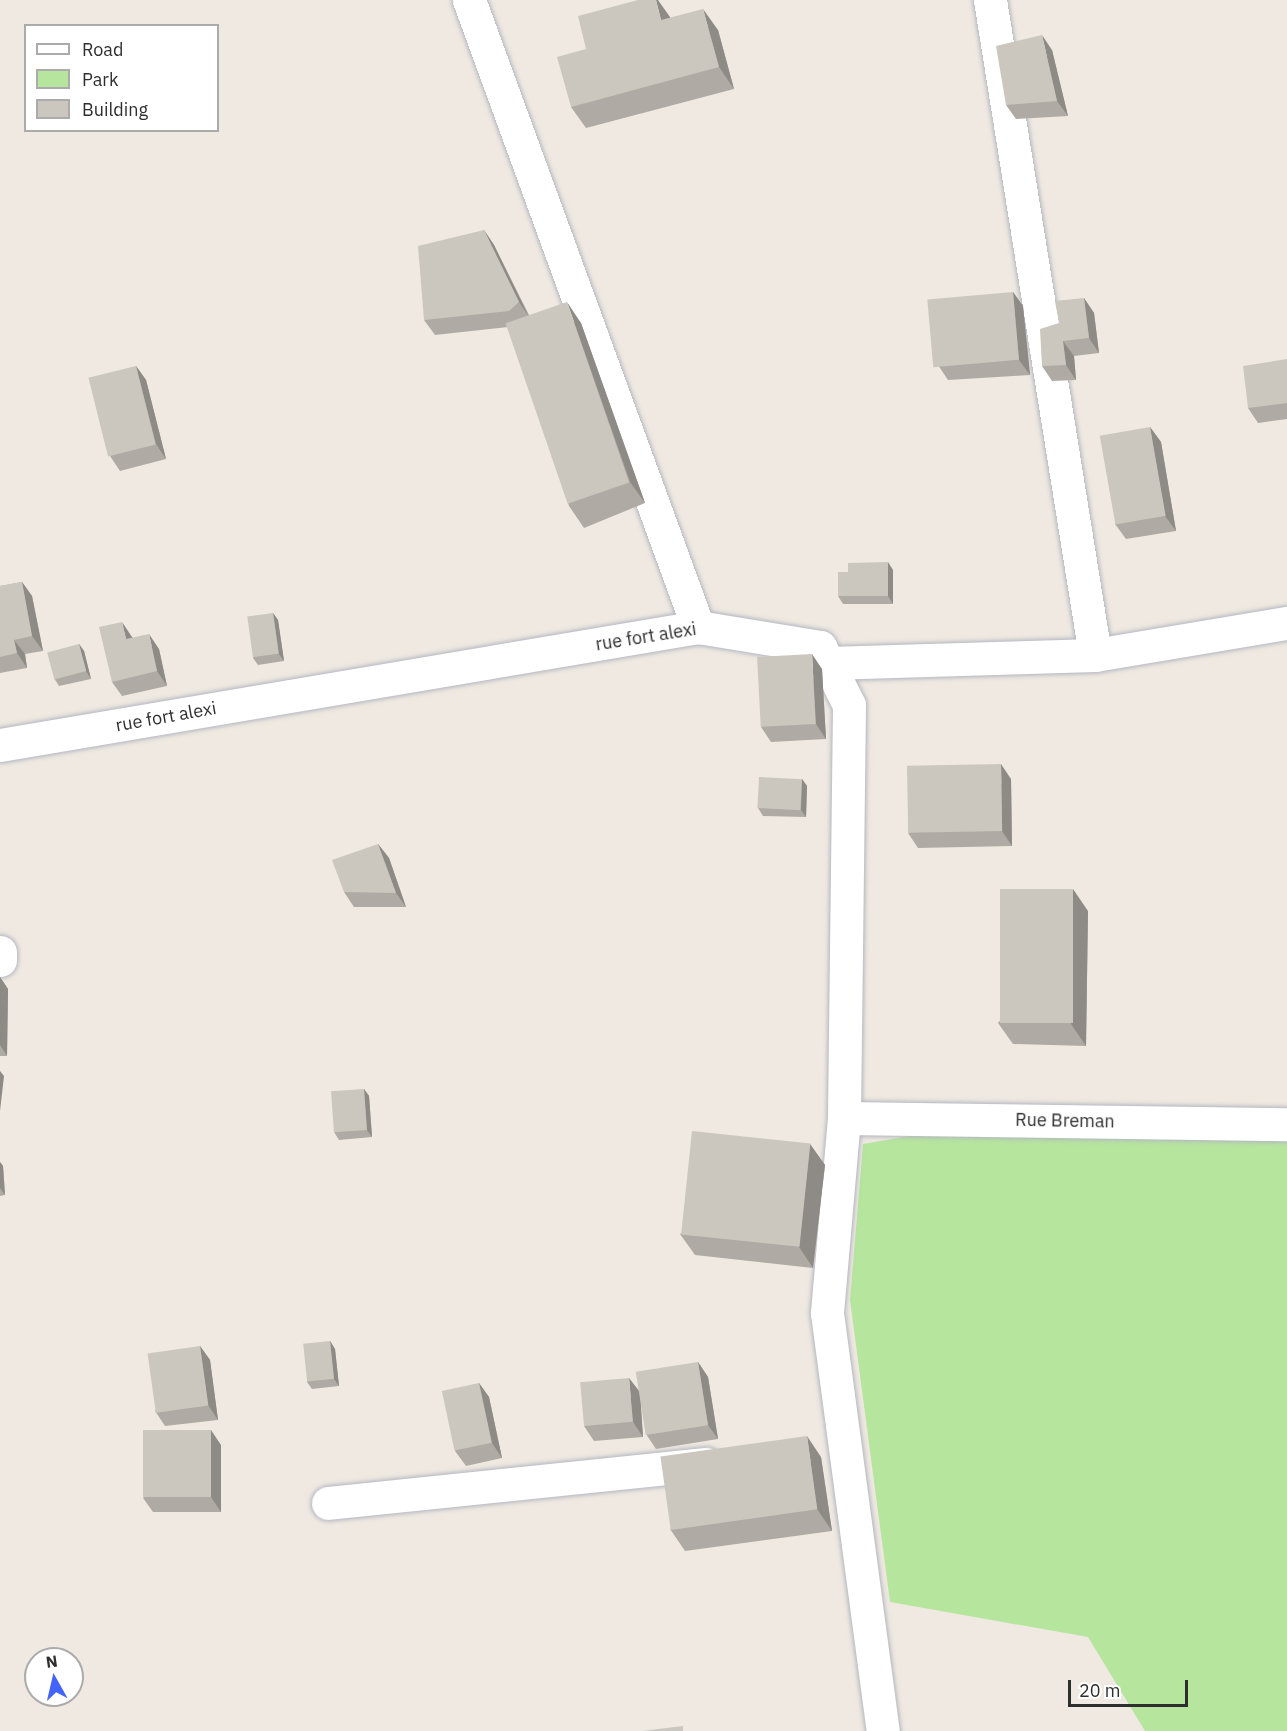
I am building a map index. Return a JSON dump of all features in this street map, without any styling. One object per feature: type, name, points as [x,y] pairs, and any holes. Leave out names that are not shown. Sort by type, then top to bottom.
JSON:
[{"type":"street","points":[[469,0],[698,627]]},
{"type":"street","points":[[990,0],[1095,655]]},
{"type":"street","points":[[828,663],[1095,655],[1287,623]]},
{"type":"street","name":"rue fort alexi","points":[[0,745],[698,627],[820,647],[849,705],[844,1118],[827,1313],[884,1731]]},
{"type":"street","points":[[0,952],[0,960]]},
{"type":"street","name":"Rue Breman","points":[[844,1118],[1287,1124]]},
{"type":"street","points":[[810,1454],[846,1450]]},
{"type":"street","points":[[328,1503],[740,1461]]},
{"type":"green space","points":[[944,1130],[1287,1139],[1287,1731],[1145,1731],[1088,1637],[890,1602],[850,1300],[863,1144]]},
{"type":"building","points":[[638,0],[656,0],[661,20],[703,9],[719,67],[571,107],[557,57],[586,49],[578,16]]},
{"type":"building","points":[[1042,35],[1057,101],[1006,105],[996,46]]},
{"type":"building","points":[[484,230],[519,302],[509,311],[424,320],[418,246]]},
{"type":"building","points":[[1013,292],[1019,360],[933,367],[927,299]]},
{"type":"building","points":[[1084,298],[1089,338],[1063,341],[1066,365],[1042,366],[1040,329],[1059,323],[1055,301]]},
{"type":"building","points":[[567,302],[629,483],[568,504],[506,323]]},
{"type":"building","points":[[1287,359],[1287,403],[1248,408],[1243,366]]},
{"type":"building","points":[[136,366],[156,445],[108,456],[88,378]]},
{"type":"building","points":[[1150,427],[1166,516],[1115,524],[1100,436]]},
{"type":"building","points":[[888,562],[888,596],[838,596],[838,572],[848,572],[848,563]]},
{"type":"building","points":[[22,582],[32,636],[14,640],[17,653],[0,657],[0,586]]},
{"type":"building","points":[[273,613],[279,654],[253,657],[247,617]]},
{"type":"building","points":[[122,622],[126,639],[149,634],[157,671],[112,682],[99,627]]},
{"type":"building","points":[[79,644],[86,671],[54,680],[47,653]]},
{"type":"building","points":[[812,654],[816,724],[761,727],[757,657]]},
{"type":"building","points":[[1001,764],[1002,831],[908,833],[907,766]]},
{"type":"building","points":[[759,777],[802,779],[800,810],[757,808]]},
{"type":"building","points":[[378,844],[396,893],[344,892],[332,860]]},
{"type":"building","points":[[1000,889],[1073,889],[1073,1023],[1000,1023]]},
{"type":"building","points":[[364,1089],[367,1130],[334,1132],[331,1091]]},
{"type":"building","points":[[692,1131],[810,1143],[799,1247],[681,1234]]},
{"type":"building","points":[[330,1341],[334,1379],[307,1382],[303,1344]]},
{"type":"building","points":[[200,1346],[208,1405],[156,1413],[148,1353]]},
{"type":"building","points":[[698,1362],[708,1425],[646,1435],[636,1372]]},
{"type":"building","points":[[629,1378],[633,1422],[584,1426],[580,1382]]},
{"type":"building","points":[[479,1383],[492,1443],[455,1451],[442,1391]]},
{"type":"building","points":[[143,1430],[211,1430],[211,1497],[143,1497]]},
{"type":"building","points":[[807,1436],[817,1509],[671,1530],[660,1457]]},
{"type":"building","points":[[683,1726],[683,1731],[642,1731]]}]
